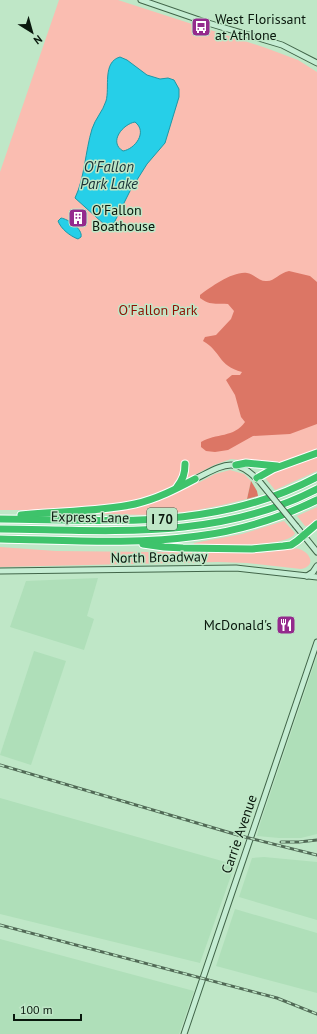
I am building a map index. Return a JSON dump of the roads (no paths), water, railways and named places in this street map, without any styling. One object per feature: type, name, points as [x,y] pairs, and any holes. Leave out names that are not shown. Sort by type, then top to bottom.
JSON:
[{"type":"highway","points":[[258,480],[263,474],[317,453]]},
{"type":"highway","points":[[236,465],[246,463],[283,466]]},
{"type":"highway","points":[[176,489],[182,481],[185,473],[185,464]]},
{"type":"highway","name":"I 70","points":[[0,518],[138,520],[187,517],[218,512],[250,504],[281,494],[317,477]]},
{"type":"highway","points":[[0,518],[39,513],[120,507],[149,500],[176,489],[195,479]]},
{"type":"highway","name":"Express Lane","points":[[0,529],[134,530],[189,527],[221,522],[253,514],[286,503],[317,489]]},
{"type":"highway","name":"I 70","points":[[0,539],[126,541],[182,538],[231,530],[278,517],[317,500]]},
{"type":"highway","points":[[126,541],[164,547],[252,549],[290,545],[304,536],[317,524]]},
{"type":"main road","points":[[141,0],[208,23],[282,45],[317,63]]},
{"type":"main road","points":[[195,479],[221,466],[229,464],[243,468],[258,480],[317,552]]},
{"type":"main road","points":[[307,576],[313,572],[317,566]]},
{"type":"main road","name":"North Broadway","points":[[0,571],[236,568],[317,577]]},
{"type":"main road","name":"Carrie Avenue","points":[[184,1034],[317,642]]},
{"type":"water","name":"O'Fallon Park Lake","points":[[120,57],[127,60],[147,75],[160,79],[168,78],[174,80],[179,89],[179,97],[165,143],[147,164],[130,191],[114,223],[105,225],[75,198],[81,182],[92,129],[106,101],[109,70],[114,60]],"holes":[[[135,122],[139,126],[140,135],[138,140],[132,147],[123,151],[117,143],[119,134],[130,123]]]},
{"type":"water","points":[[61,218],[71,222],[80,231],[81,237],[78,239],[69,234],[59,224],[58,221]]},
{"type":"railway","points":[[0,765],[241,836],[317,855]]},
{"type":"railway","points":[[281,842],[317,840]]},
{"type":"railway","points":[[0,925],[277,998],[317,1014]]},
{"type":"place","name":"West Florissant at Athlone","points":[[201,27]]},
{"type":"place","name":"O'Fallon Boathouse","points":[[78,218]]},
{"type":"place","name":"McDonald's","points":[[286,625]]},
{"type":"park label","name":"O'Fallon Park","points":[[158,310]]}]
